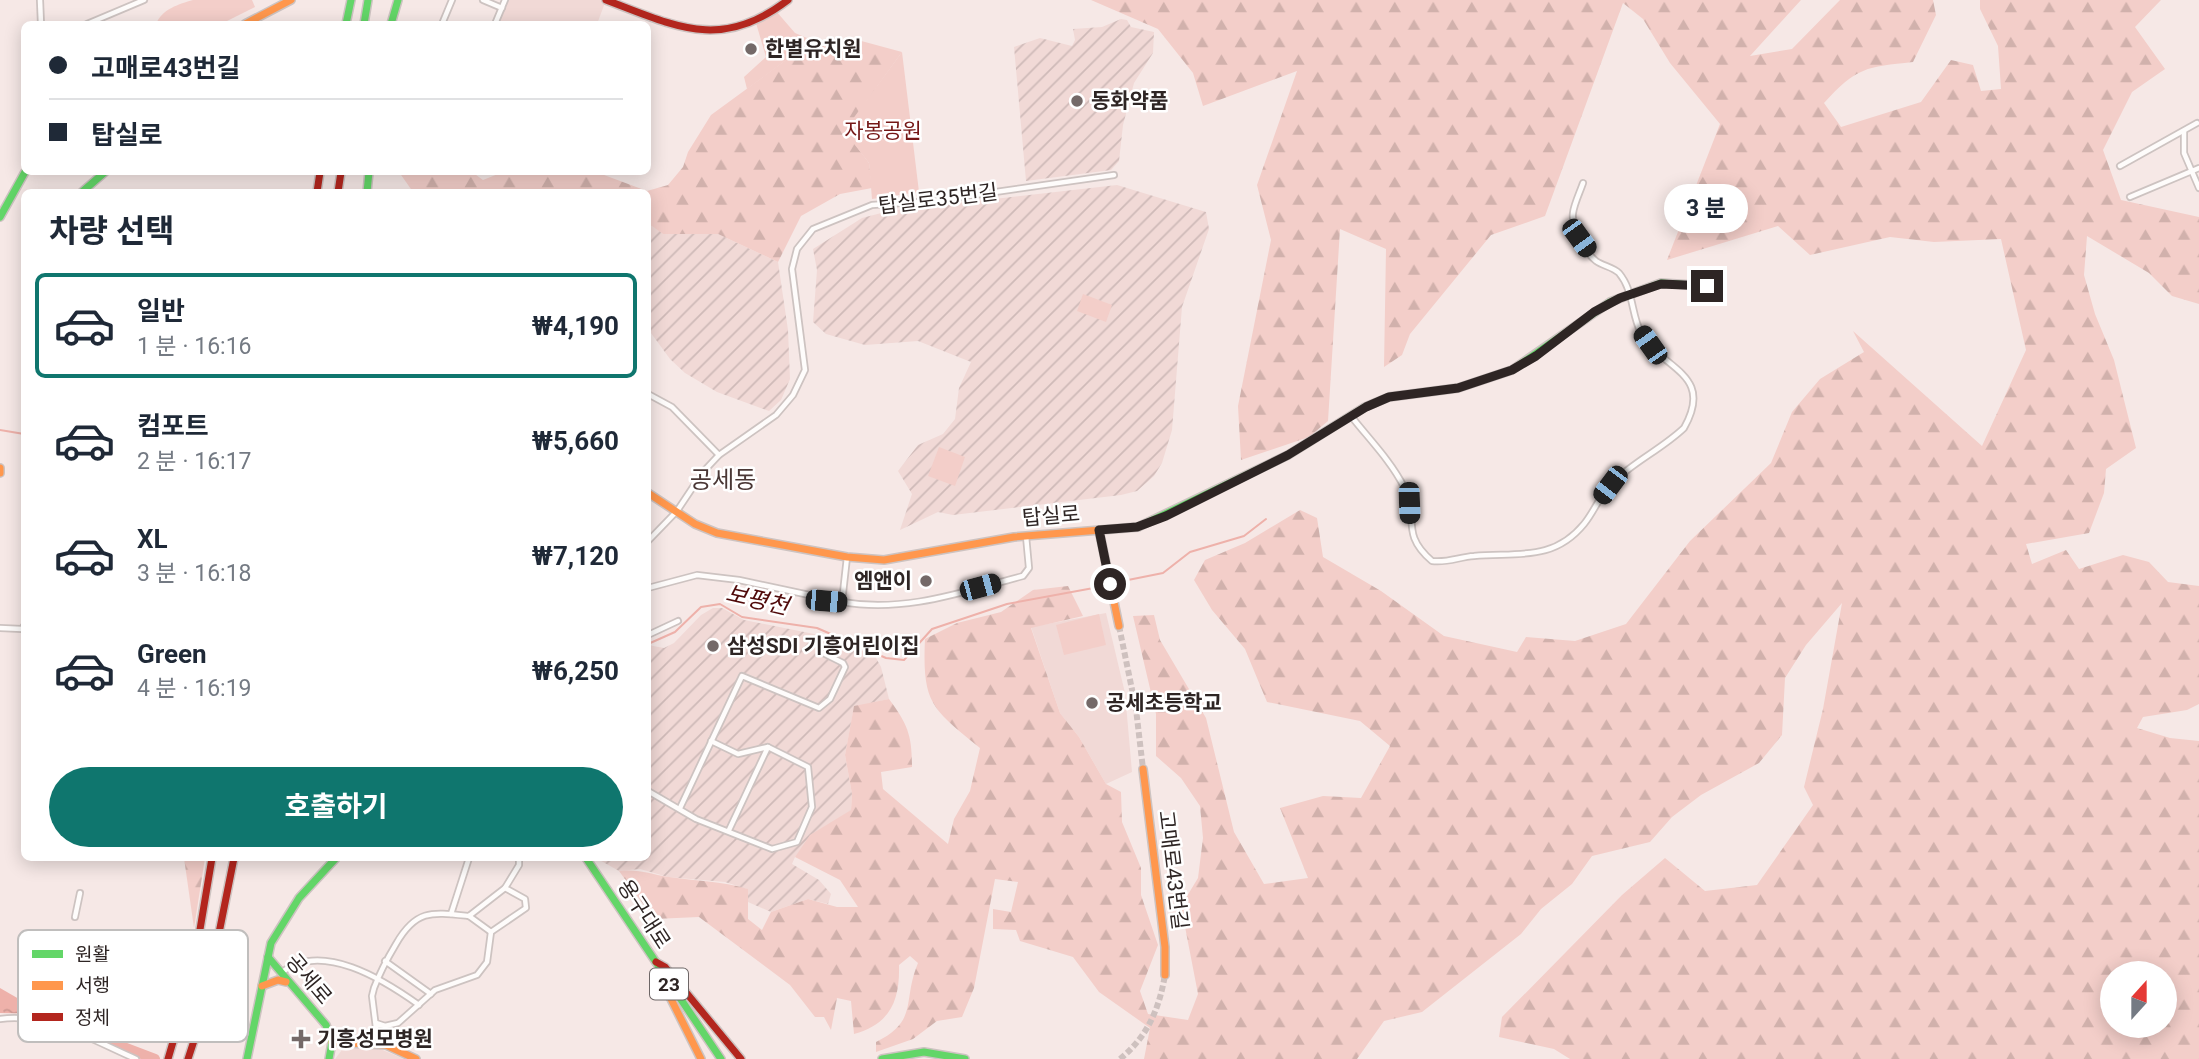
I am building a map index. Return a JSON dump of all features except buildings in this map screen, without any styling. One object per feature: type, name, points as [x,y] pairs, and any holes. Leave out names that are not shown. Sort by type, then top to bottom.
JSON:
[{"type":"main road","points":[[251,21],[291,0]]},
{"type":"main road","points":[[347,21],[351,0]]},
{"type":"main road","points":[[364,21],[368,0]]},
{"type":"main road","points":[[392,21],[398,0]]},
{"type":"main road","points":[[606,0],[689,30],[712,33],[756,23],[788,0]]},
{"type":"main road","points":[[0,218],[23,175]]},
{"type":"main road","points":[[85,189],[102,175]]},
{"type":"main road","name":"탑실로","points":[[651,495],[717,533],[847,557],[905,558],[1026,535],[1137,527],[1166,516],[1288,455],[1351,416],[1389,397],[1458,388],[1512,370],[1602,307],[1661,284],[1707,286]]},
{"type":"main road","points":[[1099,530],[1119,626]]},
{"type":"main road","name":"고매로43번길","points":[[1143,769],[1165,947],[1166,975]]},
{"type":"main road","points":[[200,930],[211,861]]},
{"type":"main road","points":[[220,930],[233,861]]},
{"type":"main road","name":"공세로","points":[[332,861],[299,898],[271,943],[268,957],[326,1025],[332,1042]]},
{"type":"main road","name":"용구대로","points":[[588,861],[721,1059]]},
{"type":"main road","points":[[247,1059],[268,957]]},
{"type":"main road","points":[[653,961],[701,1059]]},
{"type":"main road","points":[[653,961],[665,967],[741,1059]]},
{"type":"main road","points":[[262,986],[278,980],[288,982]]},
{"type":"main road","points":[[168,1059],[175,1042]]},
{"type":"main road","points":[[329,1059],[332,1042],[377,1044],[416,1059]]},
{"type":"main road","points":[[883,1059],[919,1050],[940,1051],[965,1059]]},
{"type":"street","points":[[94,21],[144,0]]},
{"type":"street","points":[[443,21],[452,0]]},
{"type":"street","points":[[483,0],[502,8]]},
{"type":"street","points":[[496,21],[505,0]]},
{"type":"street","points":[[41,1],[41,21]]},
{"type":"street","points":[[2120,166],[2197,123]]},
{"type":"street","points":[[2184,131],[2184,153],[2199,188]]},
{"type":"street","points":[[2130,197],[2199,168]]},
{"type":"street","name":"탑실로35번길","points":[[651,538],[677,511],[703,472],[719,455],[776,415],[793,395],[805,369],[792,269],[797,249],[813,229],[872,205],[933,201],[1114,175]]},
{"type":"street","points":[[1351,416],[1406,489],[1410,530],[1415,545],[1432,561],[1448,563],[1473,556],[1538,553],[1561,543],[1584,525],[1610,485],[1675,437],[1692,415],[1692,385],[1686,374],[1660,355],[1640,331],[1632,295],[1618,271],[1595,260],[1579,238],[1573,215],[1583,183]]},
{"type":"street","points":[[651,396],[672,407],[719,455]]},
{"type":"street","points":[[651,587],[697,575],[739,580],[871,607],[908,605],[1023,576],[1029,568],[1026,535]]},
{"type":"street","points":[[842,602],[847,557]]},
{"type":"street","points":[[651,634],[678,621]]},
{"type":"street","points":[[0,628],[21,629]]},
{"type":"street","points":[[680,808],[742,676],[819,708],[830,699],[845,667],[843,663],[821,652]]},
{"type":"street","points":[[651,793],[696,818],[777,850],[797,842],[811,814],[808,767],[768,747],[738,754],[711,741]]},
{"type":"street","points":[[729,830],[768,747]]},
{"type":"street","points":[[451,914],[468,861]]},
{"type":"street","points":[[469,916],[505,888],[519,866],[519,861]]},
{"type":"street","points":[[491,932],[522,912],[528,904],[505,888]]},
{"type":"street","points":[[75,917],[80,893]]},
{"type":"street","points":[[377,1044],[372,996],[386,961],[401,934],[413,920],[430,914],[469,916],[491,932]]},
{"type":"street","points":[[376,1023],[391,1026],[405,1019],[431,995],[483,970],[491,946],[491,932]]},
{"type":"street","points":[[280,974],[293,964],[306,961],[360,969],[378,977],[419,1005]]},
{"type":"street","points":[[386,961],[431,995]]},
{"type":"street","points":[[0,1019],[18,1016]]},
{"type":"street","points":[[94,1042],[136,1059]]},
{"type":"shaded area","points":[[505,0],[606,0],[598,21],[496,21]]},
{"type":"shaded area","points":[[1121,19],[1127,20],[1131,27],[1154,32],[1153,53],[1134,83],[1123,125],[1119,161],[1111,170],[1026,181],[1014,47],[1040,38],[1072,46],[1075,40],[1073,29],[1102,27]]},
{"type":"shaded area","points":[[1117,185],[1206,212],[1209,229],[1182,307],[1172,430],[1162,463],[1154,476],[1137,491],[1121,495],[953,515],[938,512],[900,530],[912,494],[898,471],[918,445],[943,434],[955,419],[959,388],[971,362],[918,341],[865,345],[826,334],[813,322],[817,270],[813,249],[862,218],[889,211]]},
{"type":"shaded area","points":[[651,223],[663,234],[718,234],[778,262],[788,330],[790,379],[781,400],[769,411],[717,392],[685,373],[670,359],[651,333]]},
{"type":"shaded area","points":[[713,608],[722,608],[744,620],[824,636],[875,656],[881,667],[889,699],[854,707],[845,755],[852,794],[851,810],[795,857],[792,864],[819,880],[831,894],[828,904],[808,899],[771,912],[748,902],[747,889],[725,882],[668,877],[640,869],[619,871],[601,861],[651,861],[651,646],[664,648],[674,643],[701,615]]},
{"type":"shaded area","name":"공세초등학교","points":[[1106,613],[1125,693],[1132,772],[1106,784],[1079,737],[1060,713],[1031,627]]},
{"type":"shaded area","points":[[345,1046],[378,1048],[404,1059],[335,1059]]},
{"type":"green space","points":[[193,0],[252,0],[255,7],[227,21],[158,21],[177,5]]},
{"type":"green space","points":[[1091,0],[1801,0],[1750,56],[1792,49],[1840,0],[1933,0],[1936,15],[1913,62],[1884,65],[1863,71],[1845,82],[1824,103],[1841,127],[1921,102],[1951,60],[1973,65],[1981,91],[2001,89],[1998,46],[1980,9],[1980,0],[2161,0],[2135,27],[2165,69],[2132,92],[2103,150],[2121,200],[2199,217],[2199,304],[2172,296],[2149,273],[2087,236],[2084,275],[2095,314],[2114,360],[2136,448],[2106,469],[2104,493],[2089,533],[2026,544],[2032,564],[2066,550],[2079,569],[2123,555],[2149,562],[2168,582],[2199,586],[2199,704],[2187,710],[2143,717],[2137,728],[2170,738],[2199,741],[2199,1059],[1570,1059],[1554,1049],[1499,1037],[1502,1017],[1622,895],[1665,858],[1705,891],[1757,885],[1813,805],[1804,787],[1823,709],[1842,603],[1806,645],[1785,678],[1782,735],[1759,763],[1701,795],[1672,817],[1650,842],[1592,856],[1572,884],[1541,909],[1521,934],[1422,1012],[1384,1021],[1357,1059],[1144,1059],[1150,1028],[1099,992],[1073,957],[1020,941],[1016,930],[993,929],[993,909],[1011,912],[1018,882],[995,879],[974,988],[962,1017],[937,1021],[913,1039],[876,1052],[876,1042],[889,1034],[904,1018],[918,963],[910,956],[899,965],[895,1000],[890,1009],[876,1024],[854,1034],[851,1001],[837,998],[831,1030],[824,1017],[815,1017],[790,985],[699,917],[654,919],[619,871],[639,871],[748,889],[748,919],[762,930],[771,912],[808,899],[837,907],[858,907],[840,880],[795,857],[810,835],[851,810],[852,794],[845,755],[854,706],[889,699],[908,731],[912,767],[881,772],[883,789],[948,844],[954,819],[970,791],[980,748],[951,724],[933,703],[926,678],[925,639],[957,623],[1001,612],[1033,590],[1068,586],[1083,616],[1031,628],[1060,713],[1079,737],[1106,784],[1121,792],[1122,822],[1141,868],[1141,895],[1158,945],[1140,991],[1148,1014],[1188,1020],[1198,994],[1181,906],[1198,878],[1203,838],[1200,806],[1181,778],[1156,756],[1156,714],[1133,616],[1154,615],[1160,640],[1206,718],[1234,832],[1264,884],[1308,878],[1280,808],[1323,796],[1361,798],[1390,746],[1360,721],[1267,702],[1245,649],[1212,610],[1194,580],[1205,560],[1245,543],[1300,510],[1317,518],[1323,557],[1381,591],[1444,636],[1517,652],[1526,637],[1575,641],[1626,624],[1690,541],[1771,463],[1792,412],[1820,379],[1864,352],[1853,331],[1982,446],[2026,350],[2001,239],[1934,242],[1890,237],[1810,255],[1778,226],[1667,260],[1720,124],[1670,63],[1643,19],[1623,3],[1545,216],[1491,235],[1410,334],[1402,355],[1384,367],[1386,249],[1340,229],[1328,421],[1309,437],[1241,460],[1238,406],[1271,240],[1257,185],[1297,71],[1203,106],[1193,73],[1158,29]]},
{"type":"green space","points":[[776,11],[795,33],[807,38],[801,49],[747,89],[744,77],[766,57],[756,23]]},
{"type":"green space","points":[[854,39],[902,52],[845,131],[869,163],[872,188],[840,194],[801,216],[778,262],[718,234],[663,234],[651,225],[651,190],[668,185],[683,167],[688,152],[711,115],[801,49]]},
{"type":"green space","name":"자봉공원","points":[[902,52],[919,192],[872,199],[869,163],[844,131]]},
{"type":"green space","points":[[401,175],[476,175],[483,180],[496,175],[604,175],[642,189],[411,189]]},
{"type":"green space","points":[[1083,294],[1112,305],[1106,322],[1077,311]]},
{"type":"green space","points":[[939,447],[965,457],[955,486],[928,476]]},
{"type":"green space","points":[[1099,614],[1106,645],[1064,655],[1056,625]]},
{"type":"green space","points":[[184,861],[205,861],[194,928]]},
{"type":"water","points":[[0,988],[18,998],[18,1013],[0,1013]]},
{"type":"waterway","name":"보평천","points":[[0,430],[21,434]]},
{"type":"waterway","name":"보평천","points":[[1123,581],[1163,573],[1190,552],[1244,536],[1266,519]]},
{"type":"waterway","name":"보평천","points":[[651,643],[675,632],[701,607],[720,604],[742,617],[817,628],[886,658],[904,660],[932,629],[1007,604],[1099,587]]},
{"type":"waterway","points":[[0,1000],[18,1007]]},
{"type":"waterway","points":[[110,1042],[155,1059]]},
{"type":"tunnel","points":[[1119,626],[1136,709],[1143,769]]},
{"type":"tunnel","points":[[1120,1059],[1138,1041],[1151,1021],[1165,975]]},
{"type":"traffic: fast","points":[[347,21],[351,0]]},
{"type":"traffic: fast","points":[[364,21],[368,0]]},
{"type":"traffic: fast","points":[[392,21],[398,0]]},
{"type":"traffic: fast","points":[[0,217],[23,175]]},
{"type":"traffic: fast","points":[[85,189],[102,175]]},
{"type":"traffic: fast","points":[[367,189],[369,175]]},
{"type":"traffic: fast","points":[[1138,527],[1288,455],[1365,407],[1389,397],[1458,388],[1512,370],[1610,302],[1661,283],[1707,286]]},
{"type":"traffic: fast","points":[[247,1059],[271,943],[299,898],[333,861]]},
{"type":"traffic: fast","points":[[588,861],[721,1059]]},
{"type":"traffic: fast","points":[[268,957],[326,1025],[332,1042],[329,1059]]},
{"type":"traffic: fast","points":[[882,1059],[924,1052],[965,1059]]},
{"type":"traffic: slow","points":[[251,21],[291,0]]},
{"type":"traffic: slow","points":[[0,468],[0,473]]},
{"type":"traffic: slow","points":[[651,495],[695,524],[717,533],[847,557],[884,560],[1014,537],[1138,527]]},
{"type":"traffic: slow","points":[[1099,530],[1119,626]]},
{"type":"traffic: slow","points":[[1143,769],[1165,947],[1165,975]]},
{"type":"traffic: slow","points":[[661,979],[701,1059]]},
{"type":"traffic: slow","points":[[262,986],[278,980],[286,982]]},
{"type":"traffic: slow","points":[[332,1042],[386,1045],[416,1059]]},
{"type":"traffic: jam","points":[[606,0],[677,25],[720,30],[764,16],[788,0]]},
{"type":"traffic: jam","points":[[317,189],[320,175]]},
{"type":"traffic: jam","points":[[338,189],[341,175]]},
{"type":"traffic: jam","points":[[200,930],[211,861]]},
{"type":"traffic: jam","points":[[220,930],[233,861]]},
{"type":"traffic: jam","points":[[656,962],[665,967],[741,1059]]},
{"type":"traffic: jam","points":[[168,1059],[173,1042]]},
{"type":"traffic: jam","points":[[188,1059],[194,1042]]},
{"type":"place","name":"한별유치원","points":[[751,49]]},
{"type":"place","name":"동화약품","points":[[1077,101]]},
{"type":"place","name":"엠앤이","points":[[926,581]]},
{"type":"place","name":"삼성SDI 기흥어린이집","points":[[713,646]]},
{"type":"place","name":"공세초등학교","points":[[1092,703]]},
{"type":"place","name":"기흥성모병원","points":[[301,1039]]},
{"type":"district","name":"공세동","points":[[723,480]]},
{"type":"route","points":[[1110,584],[1099,530],[1137,527],[1166,516],[1288,455],[1345,419],[1389,397],[1418,391],[1458,388],[1486,381],[1512,370],[1536,356],[1610,302],[1661,284],[1707,286]]}]
